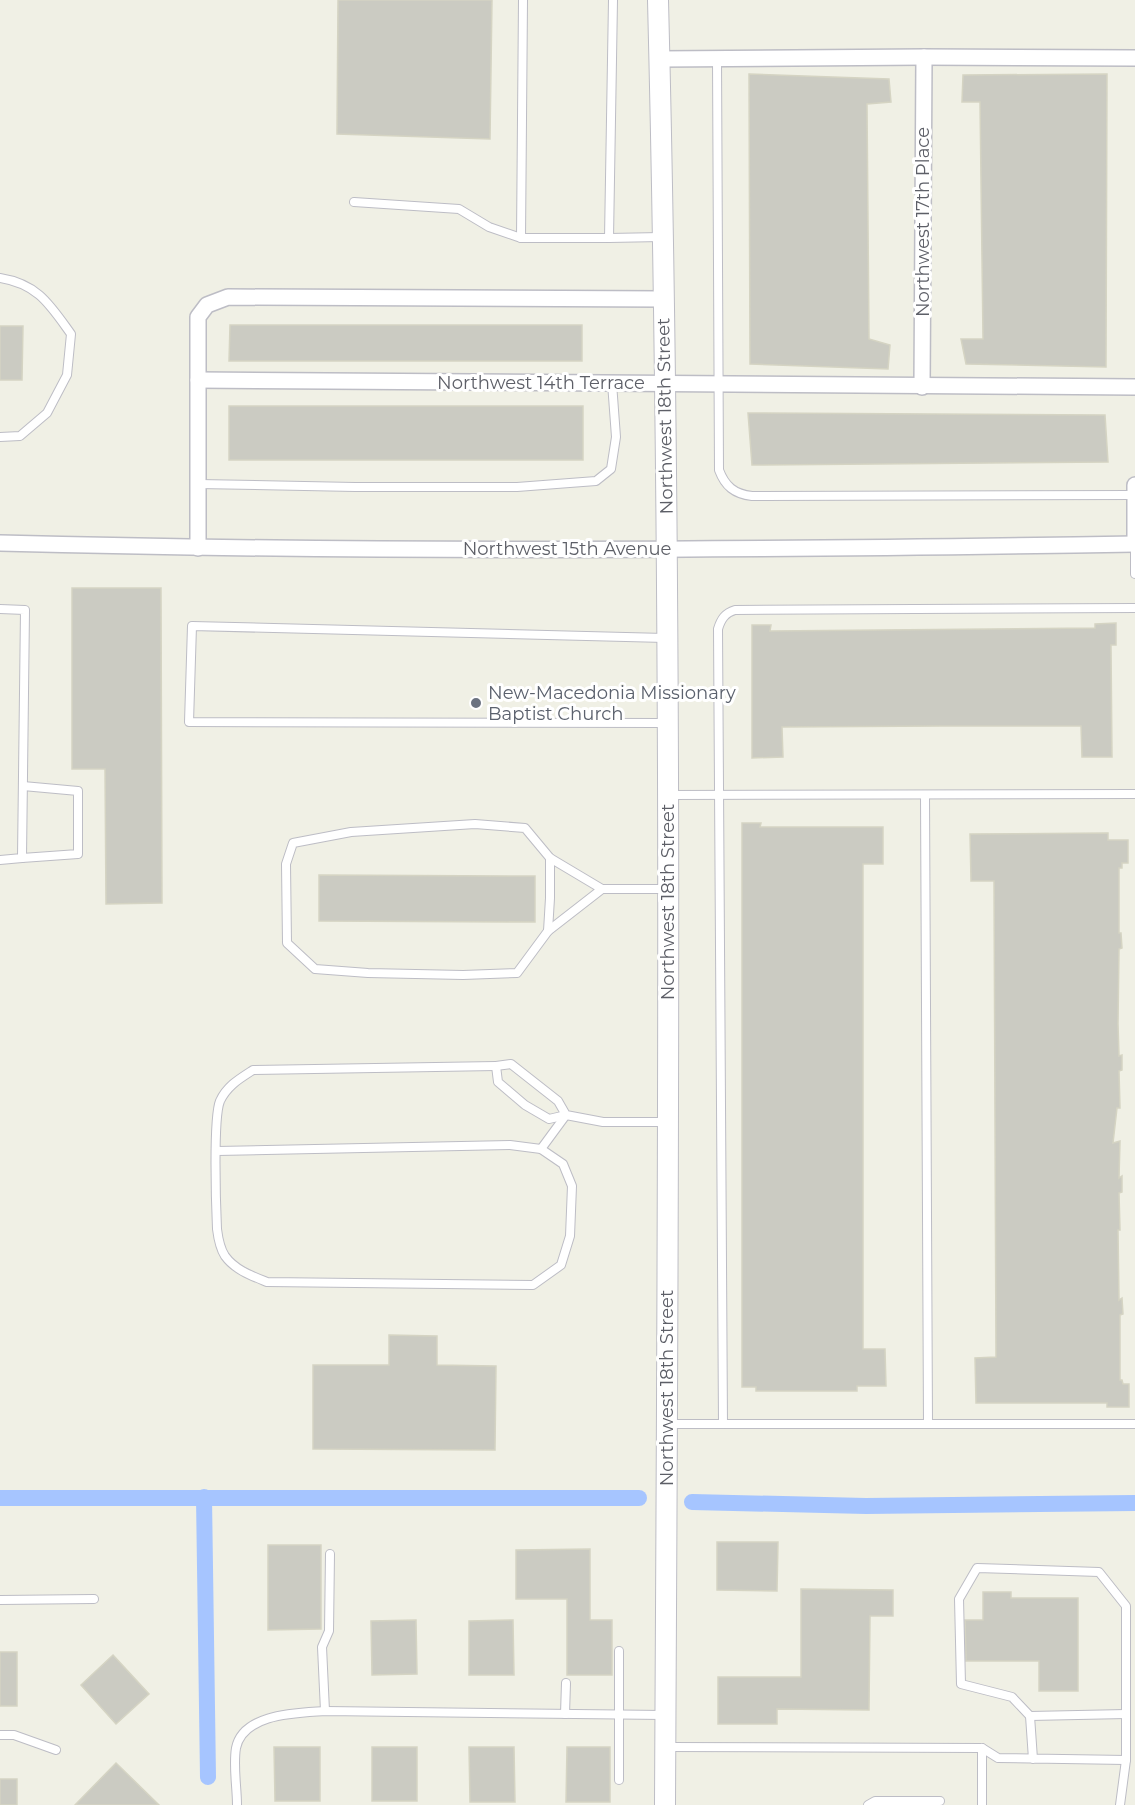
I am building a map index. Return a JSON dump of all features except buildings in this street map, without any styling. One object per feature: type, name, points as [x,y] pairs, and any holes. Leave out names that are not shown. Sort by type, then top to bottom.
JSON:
[{"type":"street","name":"Northwest 18th Street","points":[[658,0],[664,237],[667,550],[668,1122],[665,1805]]},
{"type":"street","name":"Northwest 17th Place","points":[[922,387],[924,57]]},
{"type":"street","points":[[660,59],[1135,58]]},
{"type":"street","points":[[198,548],[198,317],[207,305],[228,297],[664,299]]},
{"type":"street","name":"Northwest 14th Terrace","points":[[198,380],[1135,387]]},
{"type":"street","points":[[1135,484],[1135,544]]},
{"type":"street","name":"Northwest 15th Avenue","points":[[0,543],[198,548],[667,550],[1135,544]]},
{"type":"lane","points":[[521,238],[523,0]]},
{"type":"lane","points":[[609,238],[613,0]]},
{"type":"lane","points":[[717,59],[719,470],[725,483],[736,493],[742,495],[1135,495]]},
{"type":"lane","points":[[354,202],[459,209],[489,227],[521,238],[664,237]]},
{"type":"lane","points":[[0,278],[14,280],[43,296],[71,334],[67,375],[47,413],[20,436],[0,437]]},
{"type":"lane","points":[[198,484],[355,488],[518,487],[596,481],[611,469],[615,437],[612,383]]},
{"type":"lane","points":[[1135,544],[1135,574]]},
{"type":"lane","points":[[723,1424],[718,629],[720,620],[731,611],[1135,608]]},
{"type":"lane","points":[[0,609],[25,610],[22,858]]},
{"type":"lane","points":[[667,638],[192,626],[189,723],[667,723]]},
{"type":"lane","points":[[0,860],[78,854],[78,790],[23,786]]},
{"type":"lane","points":[[667,795],[1135,794]]},
{"type":"lane","points":[[925,795],[928,1424]]},
{"type":"lane","points":[[602,889],[548,931],[517,973],[404,974],[315,969],[287,943],[285,864],[293,843],[351,832],[475,824],[525,828],[550,858],[602,889],[668,889]]},
{"type":"lane","points":[[548,931],[550,858]]},
{"type":"lane","points":[[217,1151],[510,1145],[541,1149],[563,1164],[572,1186],[570,1236],[561,1265],[533,1285],[267,1282],[243,1272],[225,1255],[217,1232],[217,1151],[219,1103],[232,1083],[253,1071],[512,1064],[558,1101],[566,1115]]},
{"type":"lane","points":[[496,1066],[498,1082],[525,1105],[549,1119],[566,1115],[603,1122],[668,1122]]},
{"type":"lane","points":[[541,1149],[566,1115]]},
{"type":"lane","points":[[667,1424],[1135,1424]]},
{"type":"lane","points":[[325,1711],[322,1647],[329,1631],[330,1554]]},
{"type":"lane","points":[[1033,1759],[1030,1716],[1012,1697],[961,1684],[959,1599],[977,1568],[1099,1572],[1126,1606],[1126,1760],[1120,1805]]},
{"type":"lane","points":[[0,1599],[93,1599]]},
{"type":"lane","points":[[619,1652],[619,1780]]},
{"type":"lane","points":[[565,1714],[566,1683]]},
{"type":"lane","points":[[237,1805],[236,1749],[240,1738],[257,1722],[278,1715],[325,1711],[666,1715]]},
{"type":"lane","points":[[1030,1716],[1126,1714]]},
{"type":"lane","points":[[0,1735],[14,1735],[56,1750]]},
{"type":"lane","points":[[666,1747],[982,1748],[998,1758],[1126,1760]]},
{"type":"lane","points":[[982,1748],[982,1805]]},
{"type":"lane","points":[[868,1805],[875,1801],[940,1801]]},
{"type":"waterway","points":[[204,1497],[208,1777]]},
{"type":"waterway","points":[[0,1498],[639,1498]]},
{"type":"waterway","points":[[692,1502],[866,1506],[1135,1503]]},
{"type":"place","name":"New-Macedonia Missionary Baptist Church","points":[[476,703]]}]
